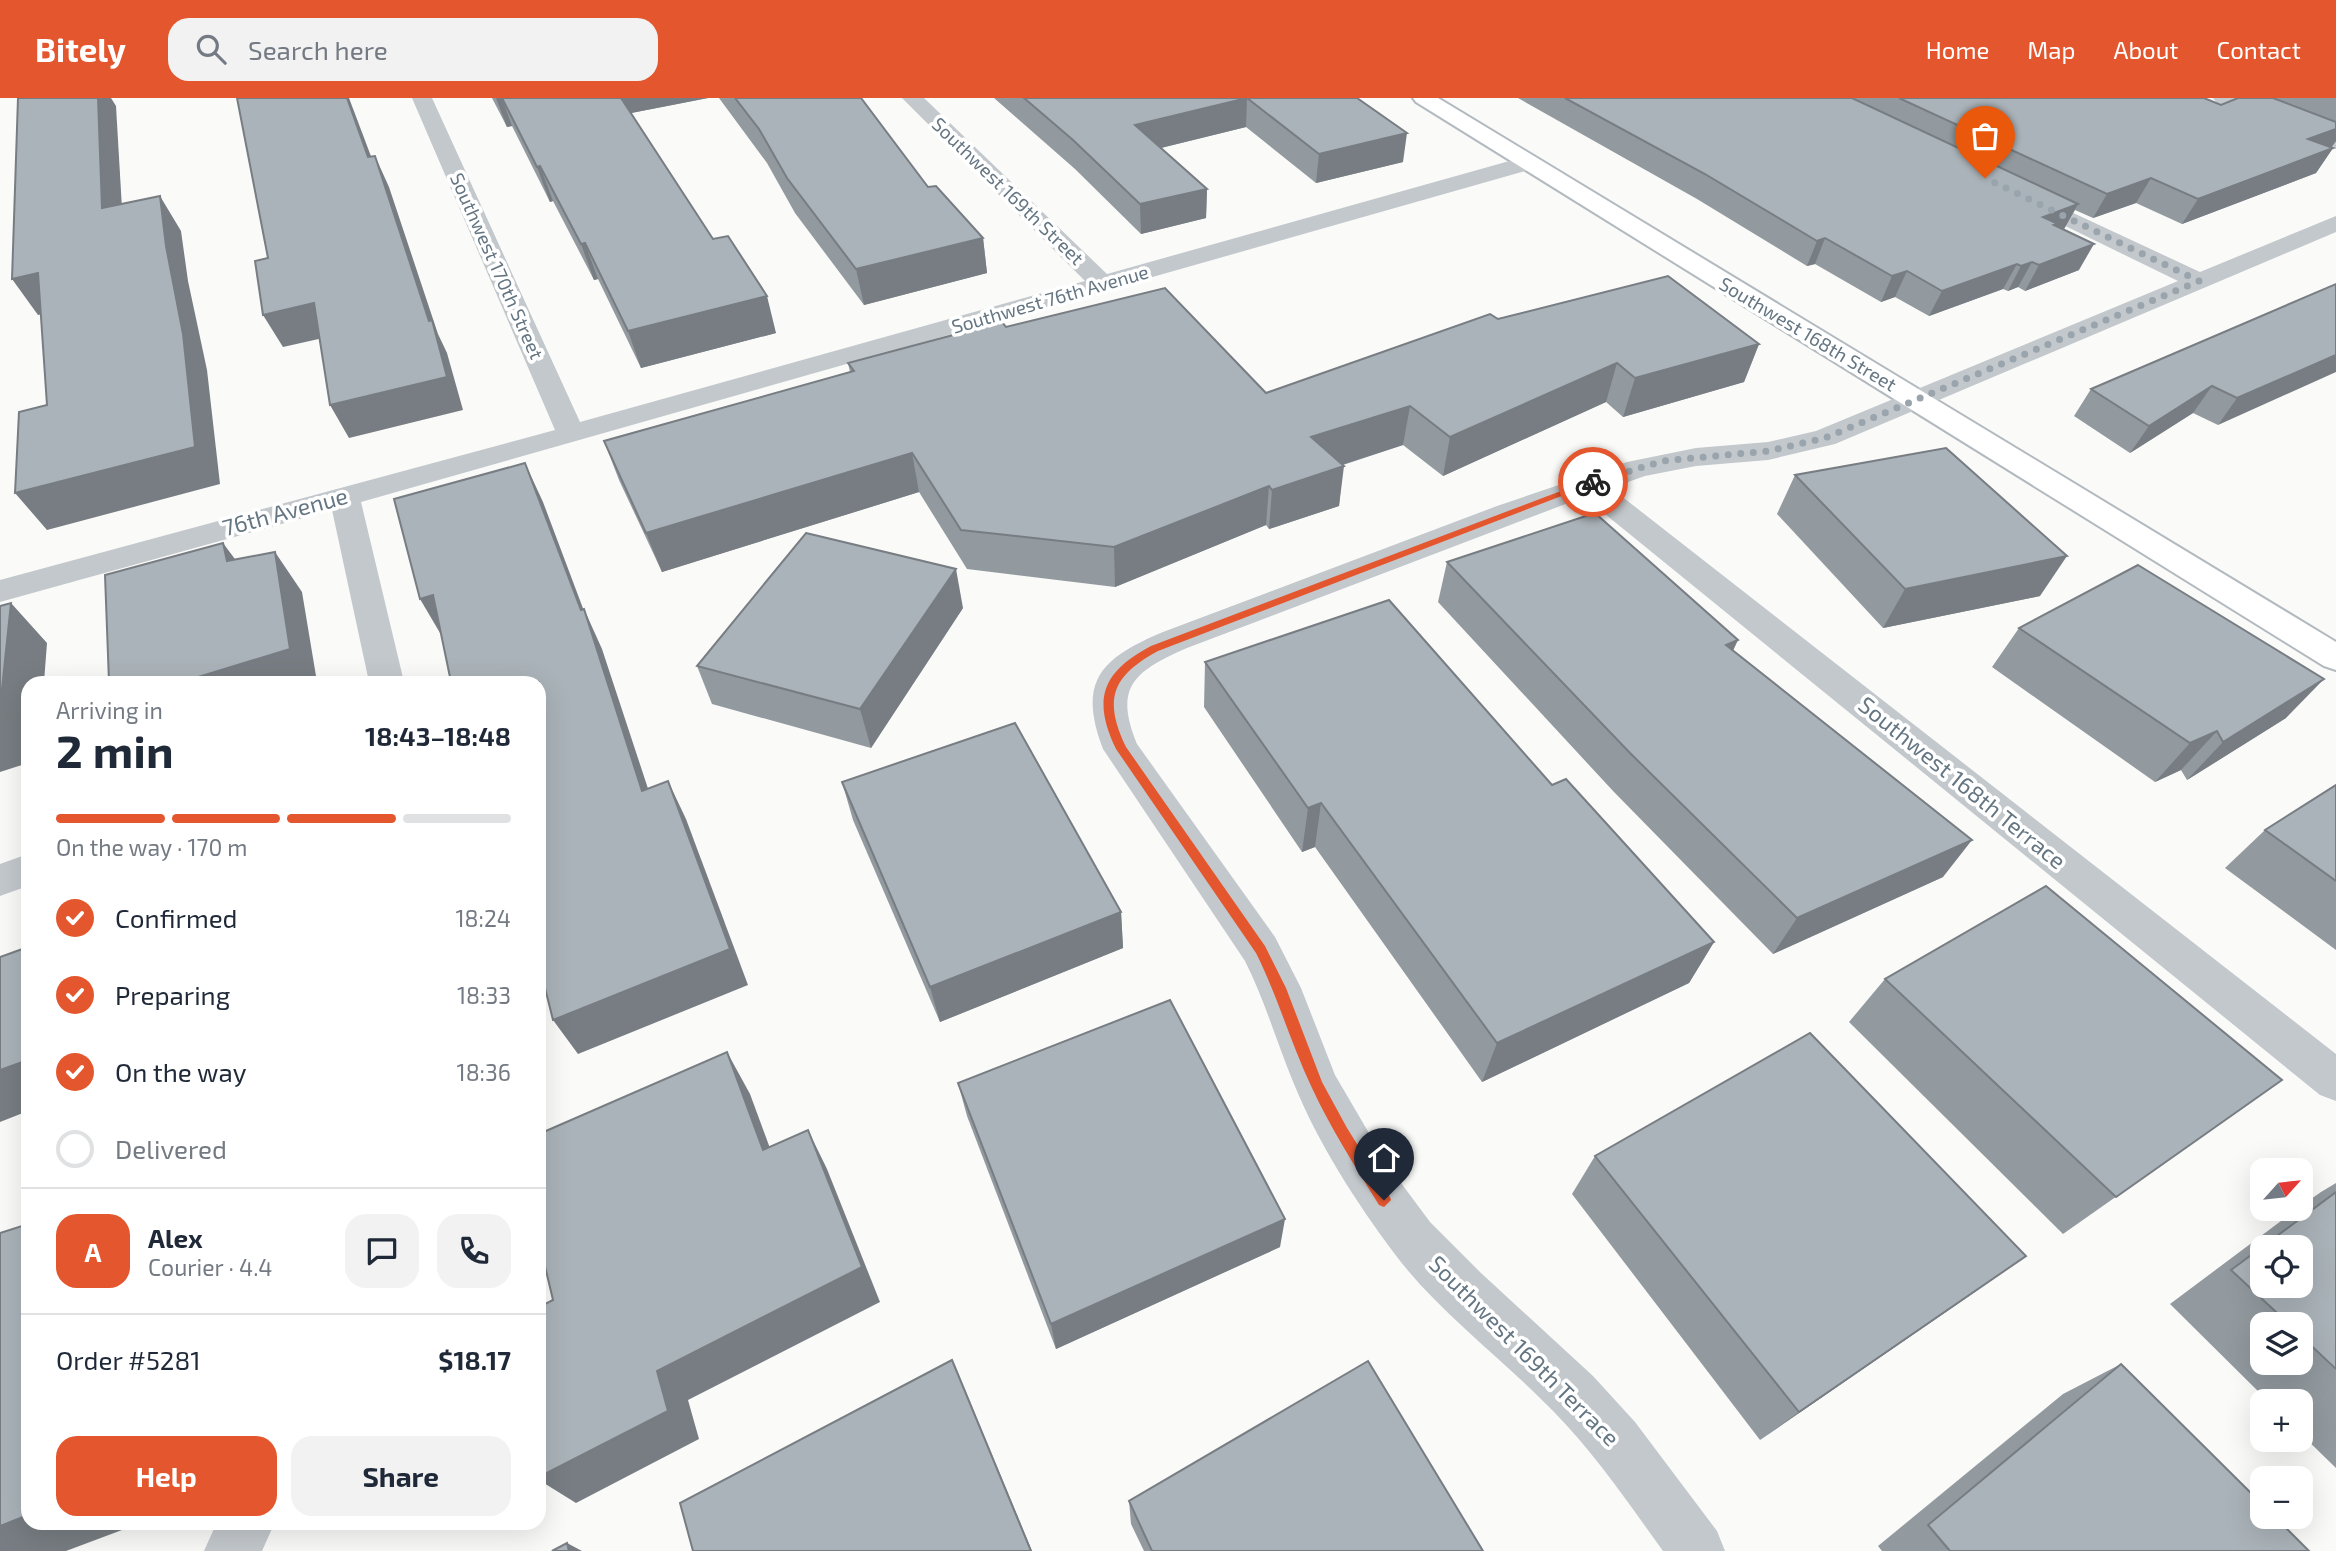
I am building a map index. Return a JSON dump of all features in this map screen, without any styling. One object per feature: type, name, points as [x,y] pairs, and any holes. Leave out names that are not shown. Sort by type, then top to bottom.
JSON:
[{"type":"street","name":"Southwest 170th Street","points":[[422,98],[571,434]]},
{"type":"street","name":"Southwest 169th Street","points":[[912,98],[1103,284]]},
{"type":"street","name":"Southwest 168th Street","points":[[1423,98],[2336,658]]},
{"type":"street","points":[[2223,98],[2336,142]]},
{"type":"street","name":"Southwest 76th Avenue","points":[[571,434],[1528,163]]},
{"type":"street","points":[[2009,190],[2199,281]]},
{"type":"street","points":[[1587,484],[1663,461],[1796,446],[1838,434],[2336,223]]},
{"type":"street","name":"76th Avenue","points":[[0,592],[571,434]]},
{"type":"street","name":"Southwest 169th Terrace","points":[[1587,484],[1154,648],[1136,658],[1117,675],[1109,690],[1107,708],[1111,729],[1121,749],[1260,949],[1280,988],[1316,1084],[1370,1180],[1413,1239],[1463,1291],[1574,1395],[1616,1441],[1697,1551]]},
{"type":"street","name":"Southwest 168th Terrace","points":[[1587,484],[2336,1081]]},
{"type":"street","points":[[344,496],[386,676]]},
{"type":"street","points":[[0,880],[21,872]]},
{"type":"street","points":[[233,1551],[243,1530]]},
{"type":"building","points":[[18,98],[98,98],[102,208],[160,196],[166,246],[183,334],[195,447],[15,493],[19,412],[47,405],[38,273],[12,279]]},
{"type":"building","points":[[237,98],[347,98],[368,157],[375,156],[429,321],[432,320],[447,377],[330,405],[314,303],[263,315],[255,261],[268,258]]},
{"type":"building","points":[[502,98],[621,98],[713,239],[728,236],[767,296],[628,331],[585,243],[581,244]]},
{"type":"building","points":[[735,98],[861,98],[928,187],[936,186],[983,238],[856,269],[787,178],[759,129]]},
{"type":"building","points":[[1024,98],[1247,98],[1135,125],[1207,189],[1140,204]]},
{"type":"building","points":[[1247,98],[1357,98],[1407,133],[1319,154]]},
{"type":"building","points":[[1565,98],[1852,98],[2078,204],[2043,217],[2094,244],[2039,265],[2032,262],[2021,266],[2017,264],[1942,291],[1907,271],[1892,276],[1825,238],[1817,241],[1705,174]]},
{"type":"building","points":[[1899,98],[2204,98],[2221,105],[2238,98],[2273,98],[2336,122],[2336,129],[2308,139],[2333,148],[2198,199],[2151,178],[2107,194]]},
{"type":"building","points":[[1668,276],[1759,344],[1635,378],[1617,363],[1450,437],[1410,406],[1311,437],[1344,466],[1272,490],[1269,486],[1114,547],[961,530],[912,453],[646,533],[604,441],[854,371],[848,363],[1002,322],[1006,327],[1165,288],[1266,393],[1490,314],[1498,319]]},
{"type":"building","points":[[2336,284],[2336,355],[2237,398],[2212,386],[2149,426],[2091,389]]},
{"type":"building","points":[[1946,448],[2067,556],[1905,589],[1795,475]]},
{"type":"building","points":[[525,463],[581,610],[584,609],[642,791],[668,781],[730,949],[553,1020],[546,992],[546,676],[450,676],[433,595],[420,599],[394,499]]},
{"type":"building","points":[[1595,513],[1738,640],[1726,645],[1972,840],[1797,918],[1630,753],[1447,562]]},
{"type":"building","points":[[806,533],[956,569],[860,709],[697,666]]},
{"type":"building","points":[[223,543],[227,561],[275,552],[290,649],[202,676],[109,676],[105,575]]},
{"type":"building","points":[[2138,565],[2324,679],[2223,742],[2217,731],[2190,743],[2019,628]]},
{"type":"building","points":[[1389,600],[1552,785],[1566,779],[1714,942],[1497,1043],[1321,803],[1308,808],[1205,662]]},
{"type":"building","points":[[11,603],[0,708],[0,606]]},
{"type":"building","points":[[1015,723],[1121,912],[930,987],[842,782]]},
{"type":"building","points":[[2336,785],[2336,881],[2265,830]]},
{"type":"building","points":[[2046,886],[2282,1080],[2116,1197],[1885,979]]},
{"type":"building","points":[[21,950],[21,1062],[0,1070],[0,957]]},
{"type":"building","points":[[1170,1000],[1285,1219],[1051,1324],[958,1083]]},
{"type":"building","points":[[1810,1033],[2026,1256],[1799,1412],[1595,1156]]},
{"type":"building","points":[[727,1052],[763,1150],[808,1130],[862,1267],[657,1371],[668,1411],[546,1473],[546,1304],[553,1300],[546,1270],[546,1131]]},
{"type":"building","points":[[2336,1192],[2336,1369],[2313,1347],[2313,1312],[2276,1312],[2261,1298],[2313,1298],[2313,1235],[2278,1235],[2296,1222],[2314,1222],[2314,1208]]},
{"type":"building","points":[[21,1226],[21,1518],[0,1526],[0,1233]]},
{"type":"building","points":[[2250,1256],[2250,1288],[2231,1270]]},
{"type":"building","points":[[952,1360],[1031,1551],[693,1551],[680,1503]]},
{"type":"building","points":[[1368,1361],[1483,1551],[1152,1551],[1129,1501]]},
{"type":"building","points":[[2121,1364],[2250,1492],[2250,1529],[2287,1529],[2309,1551],[1950,1551],[1928,1525]]},
{"type":"building","points":[[567,1543],[569,1551],[552,1551]]},
{"type":"way so far","points":[[1593,482],[1663,461],[1768,451],[1825,438],[2199,281],[1985,178]]},
{"type":"route","points":[[1384,1200],[1342,1133],[1316,1084],[1280,988],[1260,949],[1121,749],[1111,729],[1107,708],[1109,690],[1117,675],[1136,658],[1154,648],[1593,482]]}]
